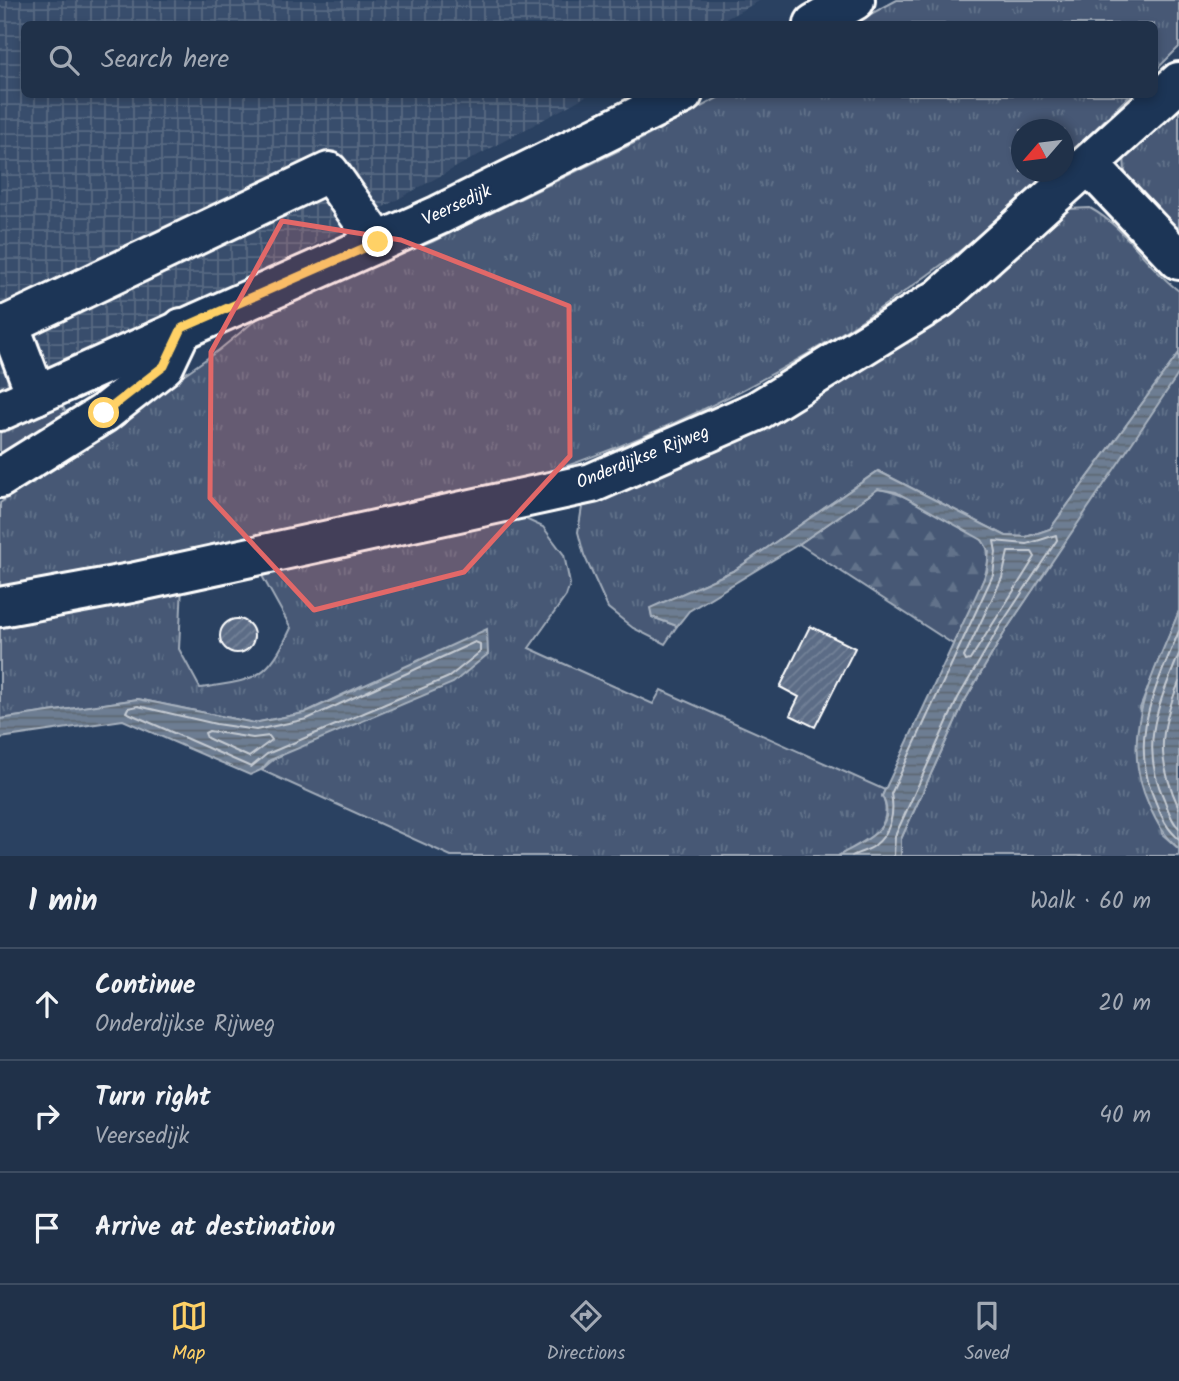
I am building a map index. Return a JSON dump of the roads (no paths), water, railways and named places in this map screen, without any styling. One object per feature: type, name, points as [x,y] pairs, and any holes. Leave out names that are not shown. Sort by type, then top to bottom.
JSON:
[{"type":"street","points":[[819,21],[855,0]]},
{"type":"street","name":"Onderdijkse Rijweg","points":[[0,607],[268,554],[592,483],[757,411],[940,298],[1179,82]]},
{"type":"street","name":"Veersedijk","points":[[0,411],[378,242],[567,153],[675,98]]},
{"type":"street","points":[[1090,165],[1179,260]]},
{"type":"street","points":[[36,395],[4,326],[329,172],[378,242]]},
{"type":"street","points":[[0,478],[104,413],[164,366],[182,328]]},
{"type":"water","points":[[1179,353],[1179,373],[1006,630],[964,702],[901,839],[901,856],[838,856],[875,834],[882,826],[886,808],[882,796],[987,572],[989,551],[982,540],[896,492],[878,489],[799,544],[689,611],[677,626],[652,617],[650,608],[735,570],[878,471],[1006,536],[1026,537],[1050,529]]},
{"type":"water","points":[[1179,611],[1179,849],[1165,834],[1152,812],[1140,779],[1137,754],[1142,706]]},
{"type":"water","points":[[487,629],[488,654],[453,683],[270,760],[261,770],[250,775],[123,720],[0,738],[0,719],[138,699],[254,723],[304,713]]}]
